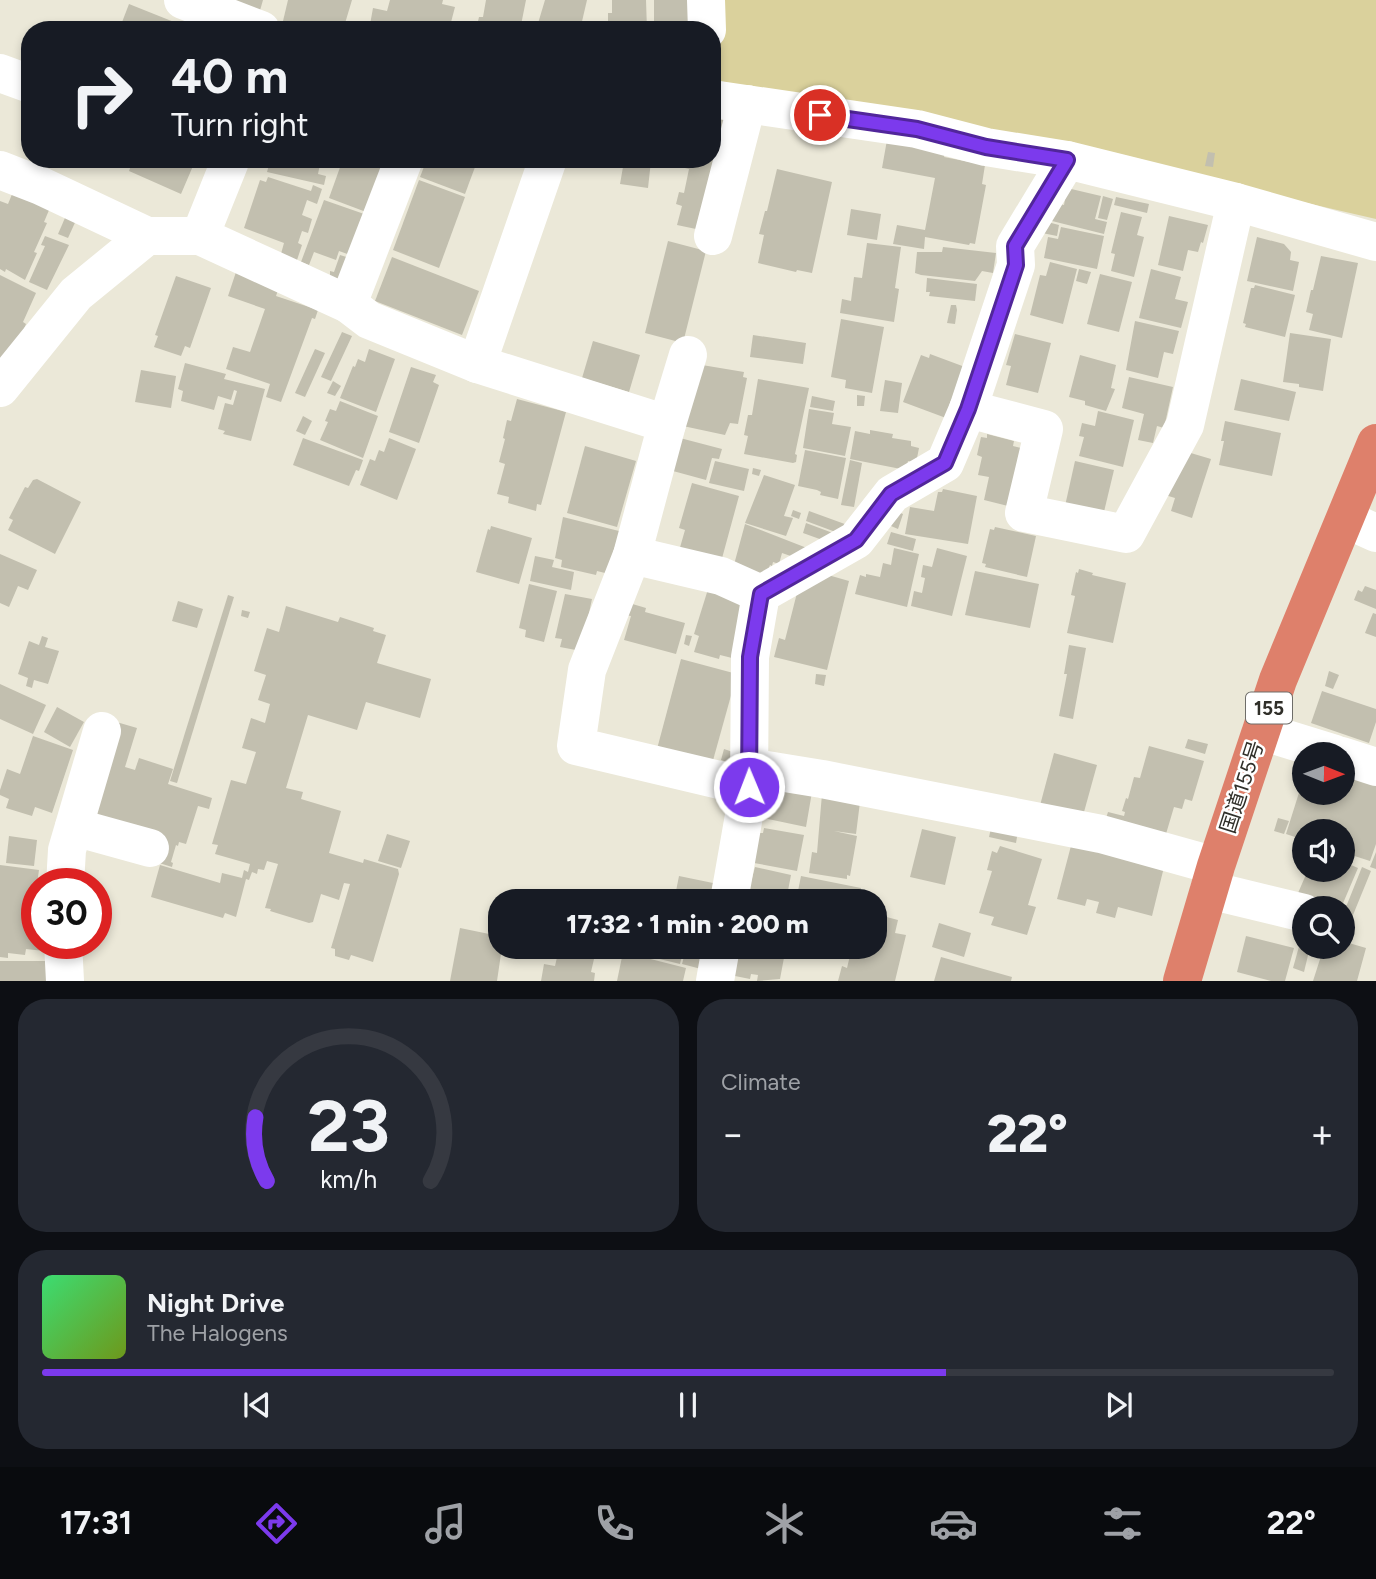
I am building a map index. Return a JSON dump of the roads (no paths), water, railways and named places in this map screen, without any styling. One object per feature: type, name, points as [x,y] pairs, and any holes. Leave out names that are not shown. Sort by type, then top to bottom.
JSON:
[{"type":"highway","name":"国道155号","points":[[1182,981],[1212,878],[1278,680],[1360,526],[1376,443]]},
{"type":"street","points":[[183,0],[238,21]]},
{"type":"street","points":[[265,21],[273,0]]},
{"type":"street","points":[[706,0],[707,21]]},
{"type":"street","points":[[0,73],[21,80]]},
{"type":"street","points":[[713,236],[729,102],[917,129],[986,147],[1067,160],[1236,202],[1376,242]]},
{"type":"street","points":[[761,594],[856,540],[891,494],[945,463],[968,409],[1016,265],[1015,246],[1067,160]]},
{"type":"street","points":[[200,236],[227,168]]},
{"type":"street","points":[[348,304],[401,168]]},
{"type":"street","points":[[477,364],[545,168]]},
{"type":"street","points":[[0,170],[45,172],[147,236],[200,236],[348,304],[369,320],[477,364],[667,424]]},
{"type":"street","points":[[968,409],[1044,429],[1024,513],[1126,534],[1185,425],[1236,202]]},
{"type":"street","points":[[0,388],[76,294],[147,236]]},
{"type":"street","points":[[688,355],[632,555],[587,670],[576,746],[749,777],[822,779],[1101,834],[1292,908]]},
{"type":"street","points":[[632,555],[721,576],[761,594]]},
{"type":"street","points":[[731,889],[749,777],[750,657],[761,594]]},
{"type":"street","points":[[66,868],[67,850],[102,731]]},
{"type":"street","points":[[1261,731],[1296,742]]},
{"type":"street","points":[[1355,760],[1376,767]]},
{"type":"street","points":[[74,827],[150,848]]},
{"type":"street","points":[[64,959],[65,981]]},
{"type":"street","points":[[715,981],[719,959]]}]
